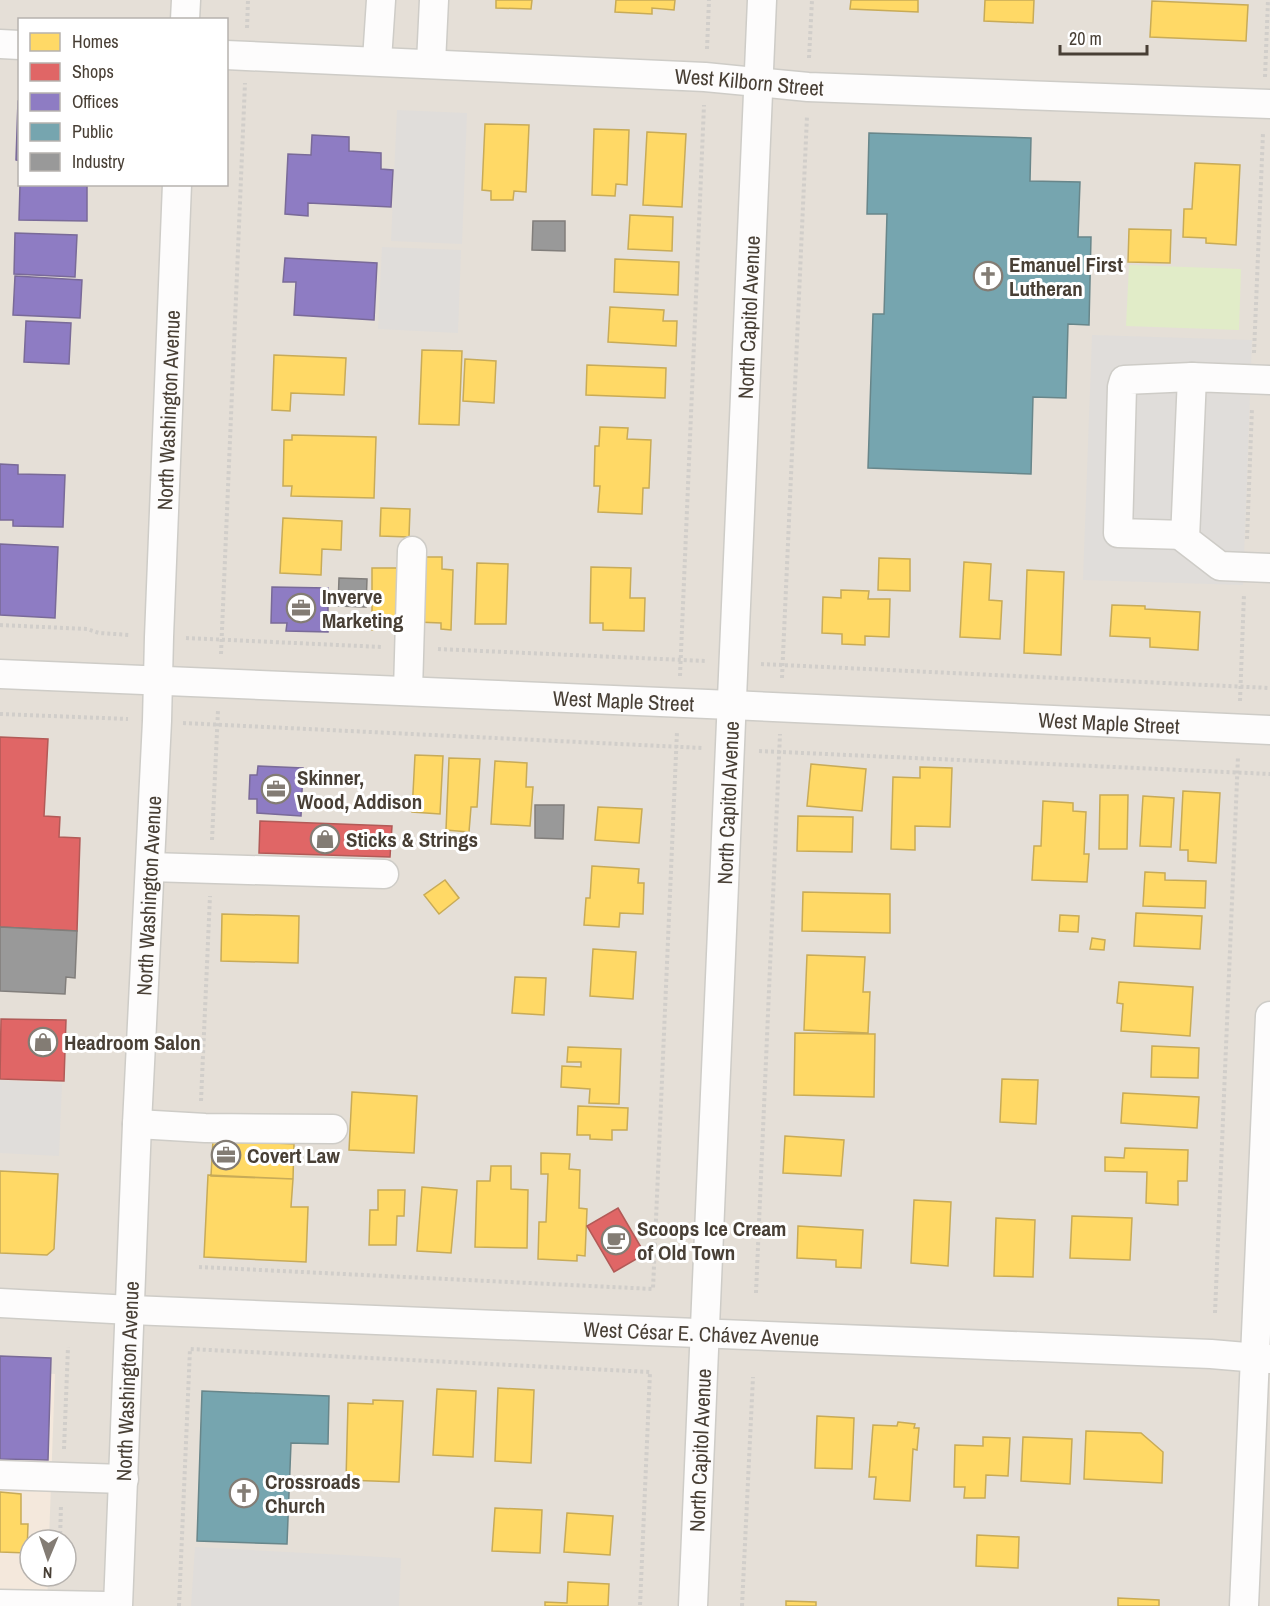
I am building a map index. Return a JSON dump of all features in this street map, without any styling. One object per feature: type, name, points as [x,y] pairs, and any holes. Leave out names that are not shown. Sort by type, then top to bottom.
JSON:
[{"type":"street","points":[[185,18],[186,0]]},
{"type":"street","points":[[377,60],[381,0]]},
{"type":"street","points":[[430,63],[434,0]]},
{"type":"street","name":"North Capitol Avenue","points":[[693,1606],[762,0]]},
{"type":"street","points":[[0,44],[18,45]]},
{"type":"street","name":"West Kilborn Street","points":[[236,55],[705,77],[808,87],[1267,104]]},
{"type":"street","name":"North Washington Avenue","points":[[118,1606],[137,1124],[157,721],[177,186]]},
{"type":"street","points":[[1192,377],[1185,539],[1220,566],[1258,567]]},
{"type":"street","points":[[1185,536],[1118,533],[1124,380],[1192,377],[1262,380]]},
{"type":"street","points":[[408,690],[412,551]]},
{"type":"street","name":"West Maple Street","points":[[0,674],[408,690],[1270,730]]},
{"type":"street","points":[[150,867],[384,874]]},
{"type":"street","points":[[1244,1606],[1259,1534],[1270,1016]]},
{"type":"street","points":[[137,1124],[205,1128],[333,1129]]},
{"type":"street","name":"West César E. Chávez Avenue","points":[[0,1303],[1263,1358]]},
{"type":"street","points":[[0,1474],[124,1479]]},
{"type":"street","points":[[0,1604],[106,1606]]},
{"type":"path","points":[[201,1108],[220,684],[236,55],[248,0]]},
{"type":"path","points":[[200,1267],[653,1289],[709,0]]},
{"type":"path","points":[[756,1293],[812,0]]},
{"type":"path","points":[[1215,1313],[1240,687],[1258,567],[1268,0]]},
{"type":"path","points":[[0,625],[87,629],[99,633],[159,637],[1270,688]]},
{"type":"path","points":[[0,714],[677,746],[779,753],[1270,774]]},
{"type":"path","points":[[60,1528],[68,1347]]},
{"type":"path","points":[[178,1606],[190,1349],[650,1372],[640,1606]]},
{"type":"path","points":[[742,1606],[753,1377]]},
{"type":"shaded area","points":[[0,0],[1270,0],[1270,1606],[0,1606]]},
{"type":"shaded area","points":[[397,110],[467,113],[462,244],[391,241]]},
{"type":"shaded area","points":[[382,247],[461,250],[458,333],[378,329]]},
{"type":"shaded area","points":[[1092,335],[1252,340],[1243,585],[1083,580]]},
{"type":"shaded area","points":[[0,1080],[62,1084],[59,1156],[0,1153]]},
{"type":"shaded area","points":[[0,1371],[55,1374],[49,1528],[18,1528],[18,1588],[48,1588],[47,1606],[0,1606]]},
{"type":"shaded area","points":[[195,1547],[401,1558],[399,1606],[191,1606]]},
{"type":"green space","points":[[1129,265],[1241,269],[1239,330],[1126,326]]},
{"type":"building: Homes","points":[[496,0],[532,0],[531,9],[496,8]]},
{"type":"building: Homes","points":[[616,0],[675,0],[674,10],[652,8],[652,14],[615,12]]},
{"type":"building: Homes","points":[[851,0],[918,0],[918,12],[850,9]]},
{"type":"building: Homes","points":[[985,0],[1034,0],[1033,23],[984,21]]},
{"type":"building: Homes","points":[[1152,1],[1248,5],[1246,41],[1150,37]]},
{"type":"building: Homes","points":[[485,124],[529,125],[526,192],[514,191],[513,200],[491,200],[491,191],[482,190]]},
{"type":"building: Homes","points":[[594,129],[629,130],[627,185],[616,184],[615,196],[592,195]]},
{"type":"building: Homes","points":[[647,132],[686,134],[682,207],[643,205]]},
{"type":"building: Homes","points":[[1195,163],[1240,165],[1236,245],[1206,243],[1206,238],[1183,237],[1184,209],[1192,209]]},
{"type":"building: Homes","points":[[630,215],[673,217],[672,251],[628,249]]},
{"type":"building: Homes","points":[[1129,229],[1171,230],[1170,263],[1128,262]]},
{"type":"building: Homes","points":[[615,259],[679,262],[678,295],[614,292]]},
{"type":"building: Homes","points":[[610,307],[664,310],[663,321],[677,321],[676,346],[608,342]]},
{"type":"building: Homes","points":[[422,350],[462,351],[459,425],[419,424]]},
{"type":"building: Homes","points":[[274,355],[346,358],[344,395],[291,393],[290,411],[272,410]]},
{"type":"building: Homes","points":[[465,359],[496,361],[494,403],[463,401]]},
{"type":"building: Homes","points":[[587,365],[666,368],[665,398],[586,395]]},
{"type":"building: Homes","points":[[600,427],[628,428],[627,439],[651,440],[649,488],[643,488],[642,514],[598,512],[600,486],[594,486],[595,446],[599,446]]},
{"type":"building: Homes","points":[[292,435],[376,437],[374,498],[291,496],[292,486],[283,486],[284,440],[292,440]]},
{"type":"building: Homes","points":[[381,508],[410,509],[409,537],[380,536]]},
{"type":"building: Homes","points":[[283,518],[342,521],[341,550],[322,549],[321,575],[280,573]]},
{"type":"building: Homes","points":[[424,557],[442,557],[442,569],[453,570],[451,630],[441,629],[441,623],[417,622]]},
{"type":"building: Homes","points":[[879,558],[910,559],[910,591],[878,590]]},
{"type":"building: Homes","points":[[964,562],[991,564],[989,600],[1002,601],[1000,639],[960,637]]},
{"type":"building: Homes","points":[[477,563],[508,564],[506,624],[475,624]]},
{"type":"building: Homes","points":[[591,567],[631,568],[630,598],[645,598],[644,631],[603,630],[603,623],[590,623]]},
{"type":"building: Homes","points":[[372,568],[403,568],[403,630],[372,630]]},
{"type":"building: Homes","points":[[1027,570],[1064,572],[1061,655],[1024,653]]},
{"type":"building: Homes","points":[[841,590],[869,591],[868,599],[890,599],[889,637],[865,636],[865,645],[842,644],[842,634],[822,633],[823,597],[841,598]]},
{"type":"building: Homes","points":[[1112,605],[1200,612],[1198,650],[1150,647],[1150,638],[1110,636]]},
{"type":"building: Homes","points":[[415,755],[443,756],[440,814],[412,812]]},
{"type":"building: Homes","points":[[449,758],[480,759],[477,807],[471,807],[469,832],[446,830]]},
{"type":"building: Homes","points":[[495,761],[527,763],[526,787],[533,787],[530,826],[491,824]]},
{"type":"building: Homes","points":[[811,764],[866,769],[862,811],[807,806]]},
{"type":"building: Homes","points":[[920,767],[952,768],[950,827],[915,826],[915,850],[891,849],[893,777],[920,778]]},
{"type":"building: Homes","points":[[1183,791],[1220,793],[1216,863],[1188,861],[1188,850],[1180,850]]},
{"type":"building: Homes","points":[[1100,795],[1128,795],[1127,849],[1099,849]]},
{"type":"building: Homes","points":[[1143,796],[1174,798],[1171,847],[1140,846]]},
{"type":"building: Homes","points":[[1043,801],[1073,803],[1073,811],[1086,812],[1084,854],[1089,854],[1087,882],[1032,880],[1034,846],[1041,846]]},
{"type":"building: Homes","points":[[598,807],[642,809],[639,843],[595,840]]},
{"type":"building: Homes","points":[[798,816],[853,817],[852,852],[797,851]]},
{"type":"building: Homes","points":[[592,866],[639,869],[638,883],[644,883],[643,914],[620,913],[619,927],[584,925],[586,898],[590,898]]},
{"type":"building: Homes","points":[[1145,872],[1165,873],[1165,880],[1206,881],[1205,908],[1143,906]]},
{"type":"building: Homes","points":[[445,880],[459,898],[439,914],[424,895]]},
{"type":"building: Homes","points":[[803,892],[890,894],[890,933],[802,931]]},
{"type":"building: Homes","points":[[1136,913],[1202,916],[1200,949],[1134,946]]},
{"type":"building: Homes","points":[[222,914],[299,916],[298,963],[221,961]]},
{"type":"building: Homes","points":[[1060,915],[1079,916],[1078,932],[1059,931]]},
{"type":"building: Homes","points":[[1092,938],[1105,940],[1104,950],[1090,949]]},
{"type":"building: Homes","points":[[593,949],[636,952],[633,999],[590,996]]},
{"type":"building: Homes","points":[[807,955],[865,957],[863,992],[870,992],[868,1033],[804,1030]]},
{"type":"building: Homes","points":[[515,977],[546,978],[544,1015],[512,1013]]},
{"type":"building: Homes","points":[[1119,982],[1193,987],[1190,1036],[1121,1031],[1123,1004],[1117,1003]]},
{"type":"building: Homes","points":[[795,1033],[875,1034],[874,1097],[794,1095]]},
{"type":"building: Homes","points":[[1152,1046],[1199,1048],[1198,1078],[1151,1077]]},
{"type":"building: Homes","points":[[568,1047],[621,1049],[619,1104],[589,1103],[590,1089],[561,1087],[562,1066],[581,1067],[581,1062],[567,1062]]},
{"type":"building: Homes","points":[[1002,1079],[1038,1080],[1036,1124],[1000,1122]]},
{"type":"building: Homes","points":[[352,1092],[417,1096],[414,1153],[349,1150]]},
{"type":"building: Homes","points":[[1123,1093],[1199,1097],[1197,1128],[1121,1123]]},
{"type":"building: Homes","points":[[578,1106],[628,1108],[627,1130],[612,1130],[612,1140],[590,1139],[590,1135],[577,1135]]},
{"type":"building: Homes","points":[[785,1136],[844,1140],[841,1176],[783,1173]]},
{"type":"building: Homes","points":[[213,1140],[294,1144],[293,1179],[211,1176]]},
{"type":"building: Homes","points":[[1125,1148],[1188,1150],[1187,1181],[1178,1181],[1178,1205],[1146,1203],[1147,1172],[1105,1171],[1105,1157],[1124,1158]]},
{"type":"building: Homes","points":[[541,1153],[570,1154],[569,1169],[580,1170],[579,1208],[587,1209],[585,1256],[577,1255],[577,1261],[538,1259],[539,1222],[546,1222],[548,1174],[541,1174]]},
{"type":"building: Homes","points":[[491,1166],[511,1166],[511,1189],[528,1190],[527,1248],[475,1247],[477,1181],[490,1181]]},
{"type":"building: Homes","points":[[0,1171],[58,1174],[54,1249],[47,1255],[0,1253]]},
{"type":"building: Homes","points":[[208,1175],[293,1179],[291,1207],[308,1207],[306,1262],[204,1257]]},
{"type":"building: Homes","points":[[422,1187],[457,1190],[451,1253],[417,1251]]},
{"type":"building: Homes","points":[[378,1190],[405,1190],[404,1216],[397,1216],[396,1245],[369,1245],[370,1210],[378,1210]]},
{"type":"building: Homes","points":[[914,1200],[951,1202],[948,1266],[911,1263]]},
{"type":"building: Homes","points":[[1072,1216],[1132,1218],[1130,1260],[1070,1258]]},
{"type":"building: Homes","points":[[996,1218],[1035,1220],[1033,1277],[994,1276]]},
{"type":"building: Homes","points":[[798,1226],[863,1230],[861,1268],[836,1267],[836,1260],[797,1258]]},
{"type":"building: Homes","points":[[498,1388],[534,1390],[531,1463],[495,1461]]},
{"type":"building: Homes","points":[[437,1389],[476,1391],[473,1457],[433,1455]]},
{"type":"building: Homes","points":[[373,1400],[403,1401],[399,1482],[346,1480],[348,1403],[373,1404]]},
{"type":"building: Homes","points":[[817,1416],[854,1418],[852,1469],[815,1468]]},
{"type":"building: Homes","points":[[898,1422],[915,1424],[914,1428],[919,1428],[917,1450],[913,1449],[910,1501],[874,1499],[876,1477],[869,1477],[873,1425],[897,1426]]},
{"type":"building: Homes","points":[[1086,1431],[1141,1433],[1163,1452],[1162,1483],[1084,1479]]},
{"type":"building: Homes","points":[[983,1437],[1010,1438],[1008,1476],[986,1475],[985,1498],[964,1498],[965,1487],[954,1487],[955,1445],[983,1446]]},
{"type":"building: Homes","points":[[1023,1437],[1072,1439],[1070,1484],[1021,1481]]},
{"type":"building: Homes","points":[[0,1492],[21,1494],[21,1524],[28,1524],[28,1528],[18,1528],[18,1553],[0,1552]]},
{"type":"building: Homes","points":[[495,1508],[542,1510],[540,1553],[492,1551]]},
{"type":"building: Homes","points":[[567,1513],[613,1516],[610,1555],[564,1552]]},
{"type":"building: Homes","points":[[977,1535],[1019,1537],[1018,1568],[976,1566]]},
{"type":"building: Homes","points":[[568,1582],[609,1584],[608,1606],[545,1606],[545,1602],[567,1603]]},
{"type":"building: Homes","points":[[1118,1598],[1159,1600],[1159,1606],[1118,1606]]},
{"type":"building: Homes","points":[[786,1601],[816,1602],[816,1606],[786,1606]]},
{"type":"building: Shops","points":[[0,737],[48,739],[44,816],[60,817],[59,837],[80,838],[77,931],[0,927]]},
{"type":"building: Shops","name":"Sticks & Strings","points":[[260,821],[392,826],[390,857],[259,853]]},
{"type":"building: Shops","points":[[1,1019],[66,1020],[64,1081],[0,1079]]},
{"type":"building: Shops","name":"Scoops Ice Cream of Old Town","points":[[618,1208],[645,1254],[614,1272],[587,1226]]},
{"type":"building: Offices","points":[[18,101],[18,160],[16,160]]},
{"type":"building: Offices","points":[[312,135],[349,137],[349,151],[381,153],[381,169],[393,170],[391,207],[308,203],[308,216],[285,214],[288,154],[311,155]]},
{"type":"building: Offices","points":[[20,186],[87,186],[87,221],[19,220]]},
{"type":"building: Offices","points":[[15,233],[77,235],[75,277],[14,274]]},
{"type":"building: Offices","points":[[285,258],[377,263],[374,320],[294,315],[296,282],[283,282]]},
{"type":"building: Offices","points":[[15,276],[82,280],[80,318],[13,315]]},
{"type":"building: Offices","points":[[26,321],[71,323],[69,364],[24,362]]},
{"type":"building: Offices","points":[[0,464],[18,465],[18,474],[65,475],[63,527],[13,526],[13,520],[0,520]]},
{"type":"building: Offices","points":[[0,544],[58,547],[55,618],[0,615]]},
{"type":"building: Offices","points":[[272,587],[328,588],[328,632],[286,631],[287,623],[271,623]]},
{"type":"building: Offices","points":[[258,766],[303,768],[301,816],[257,813],[257,799],[249,799],[250,775],[257,775]]},
{"type":"building: Offices","points":[[0,1356],[51,1358],[48,1460],[0,1459]]},
{"type":"building: Public","name":"Emanuel First Lutheran","points":[[869,133],[1031,138],[1030,181],[1080,182],[1078,237],[1091,237],[1089,325],[1068,324],[1066,398],[1033,397],[1031,474],[868,468],[873,314],[884,314],[887,214],[867,214]]},
{"type":"building: Public","name":"Crossroads Church","points":[[202,1391],[329,1396],[328,1444],[291,1443],[287,1544],[197,1541]]},
{"type":"building: Industry","points":[[533,221],[565,221],[565,251],[532,250]]},
{"type":"building: Industry","points":[[339,578],[367,579],[366,607],[338,606]]},
{"type":"building: Industry","points":[[535,805],[564,805],[563,839],[535,838]]},
{"type":"building: Industry","points":[[0,927],[77,931],[75,978],[66,977],[65,994],[0,991]]},
{"type":"place","name":"Emanuel First Lutheran","points":[[988,276]]},
{"type":"place","name":"Inverve Marketing","points":[[301,608]]},
{"type":"place","name":"Skinner, Wood, Addison","points":[[276,789]]},
{"type":"place","name":"Sticks & Strings","points":[[325,839]]},
{"type":"place","name":"Headroom Salon","points":[[43,1042]]},
{"type":"place","name":"Covert Law","points":[[226,1155]]},
{"type":"place","name":"Scoops Ice Cream of Old Town","points":[[616,1240]]},
{"type":"place","name":"Crossroads Church","points":[[244,1493]]}]
